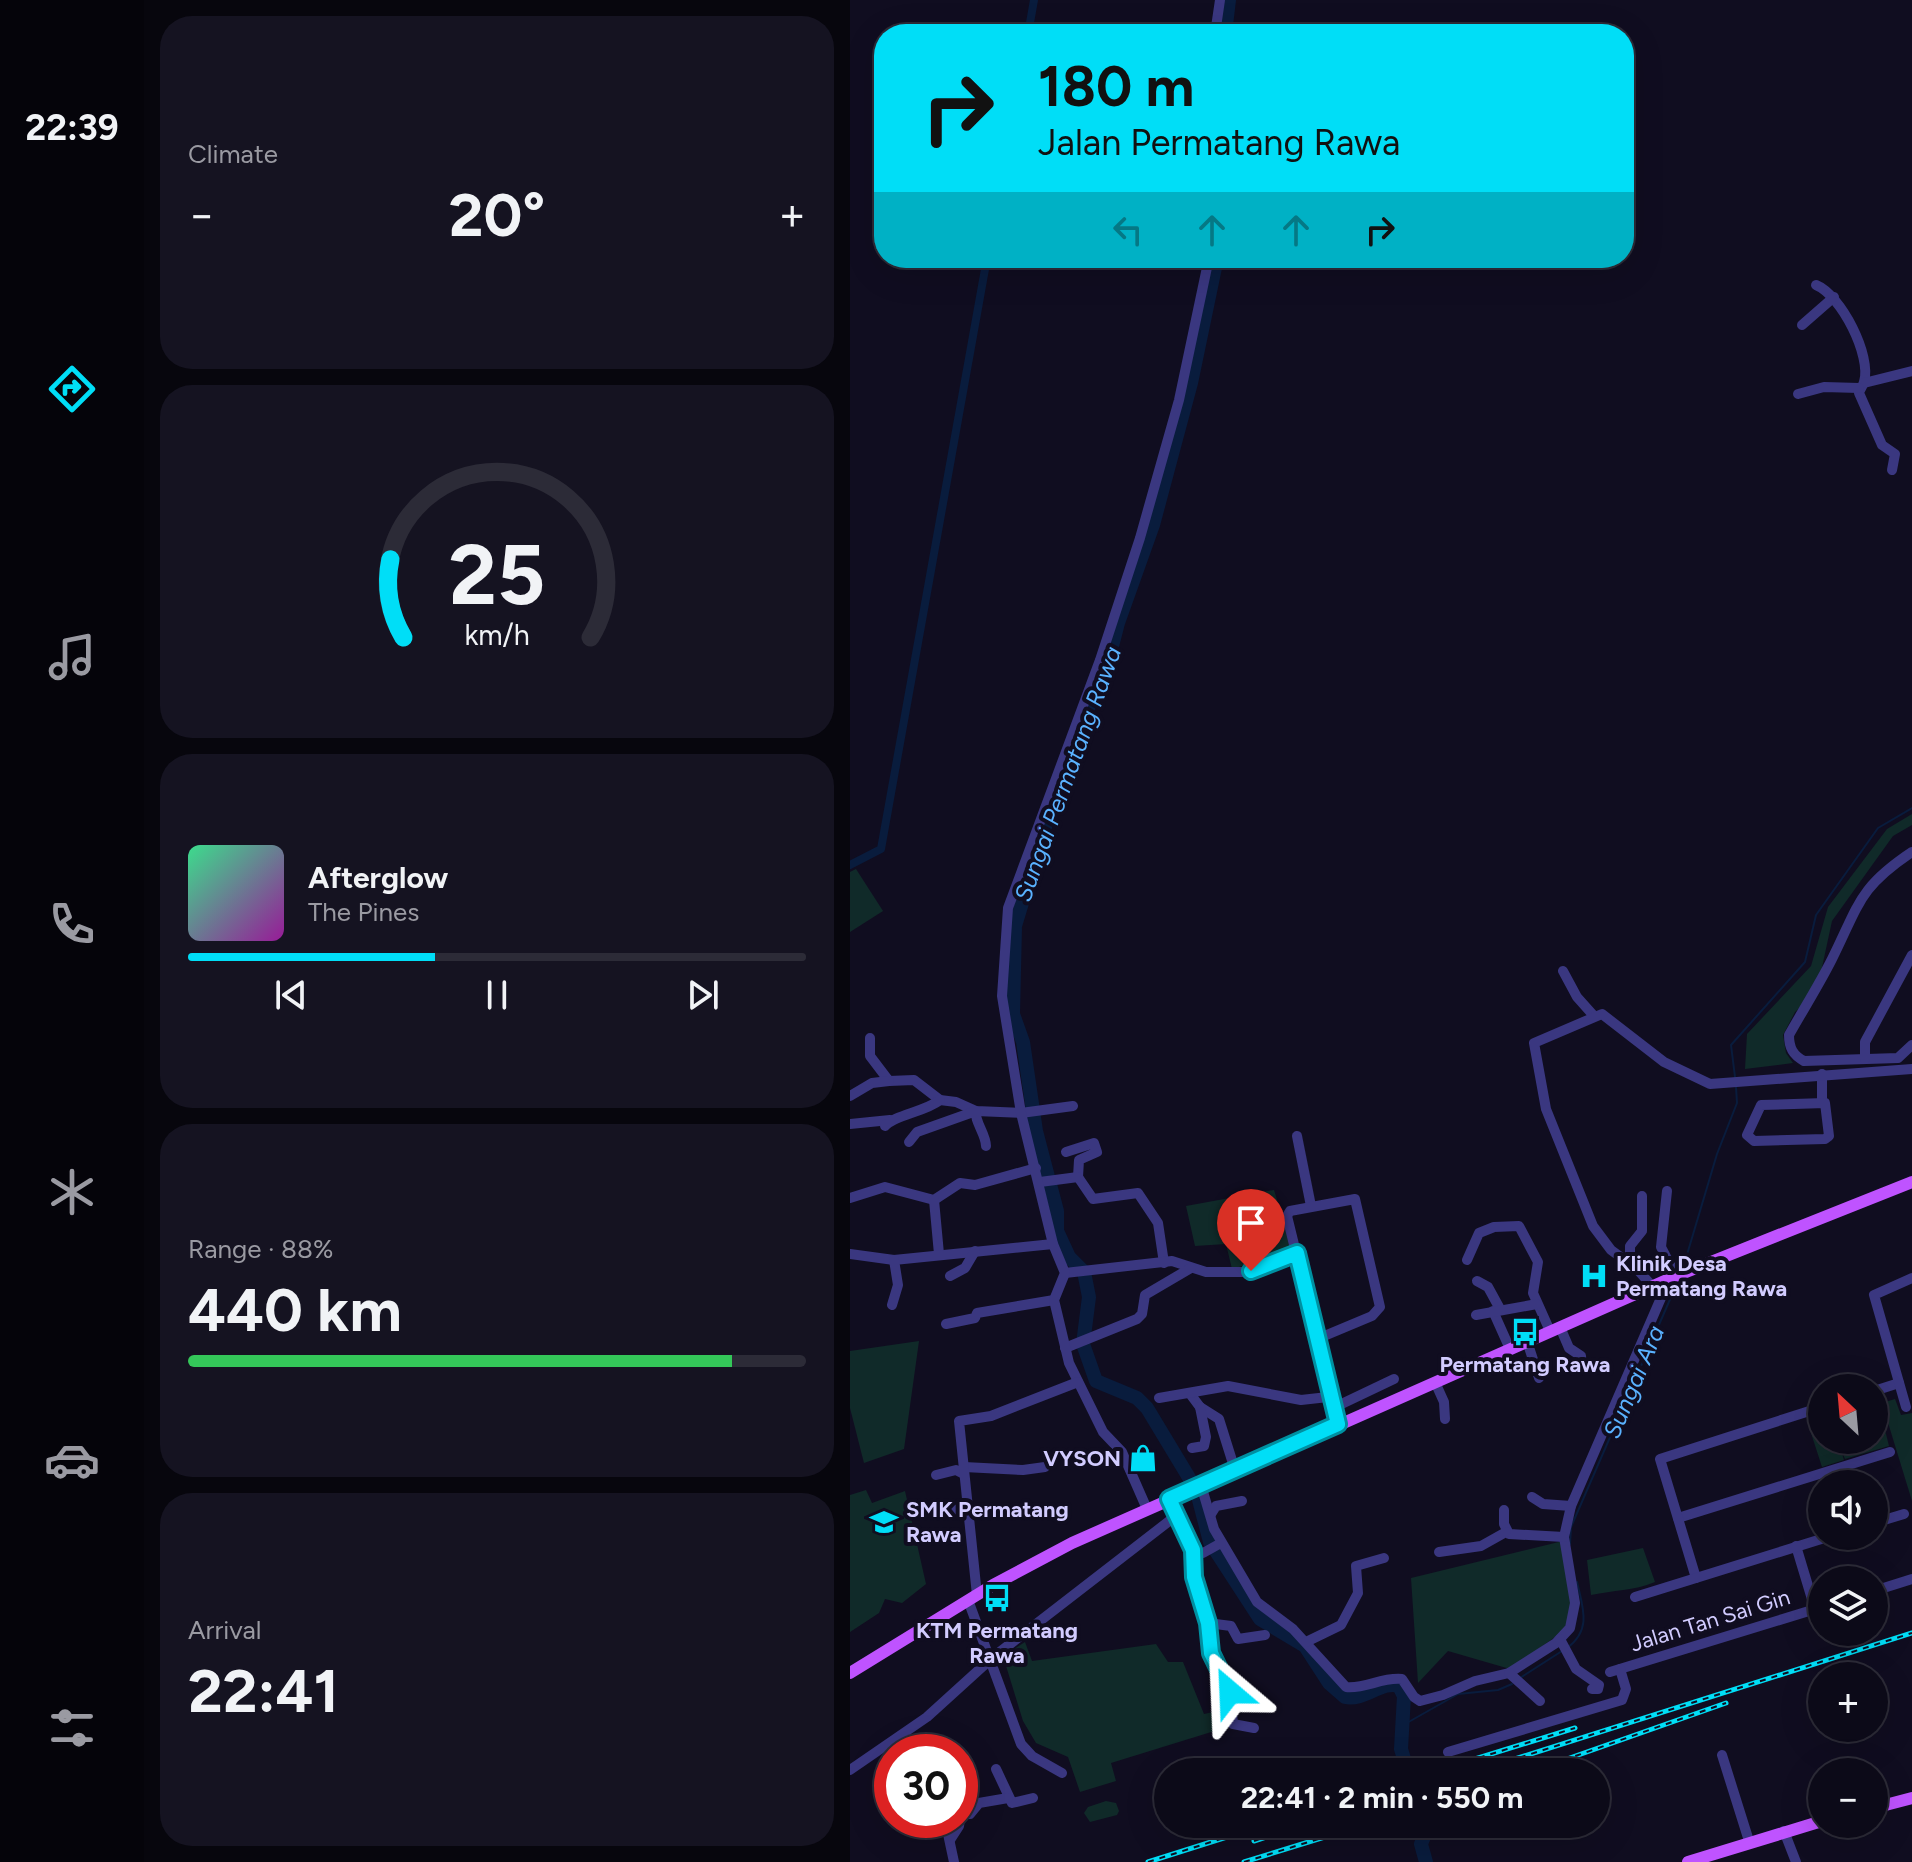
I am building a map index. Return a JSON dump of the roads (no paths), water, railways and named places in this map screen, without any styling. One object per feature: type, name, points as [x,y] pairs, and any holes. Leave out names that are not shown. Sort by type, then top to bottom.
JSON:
[{"type":"main road","points":[[850,1673],[973,1597],[1072,1543],[1676,1276],[1912,1182]]},
{"type":"main road","points":[[1888,1804],[1912,1798]]},
{"type":"main road","points":[[1688,1862],[1808,1825]]},
{"type":"street","points":[[1216,24],[1220,0]]},
{"type":"street","points":[[1070,1272],[1053,1244],[1047,1181],[1036,1168],[1028,1111],[1002,996],[1008,908],[1100,660],[1140,538],[1179,400],[1207,268]]},
{"type":"street","points":[[1816,285],[1834,297],[1860,345],[1862,386],[1882,445],[1895,454],[1892,470]]},
{"type":"street","points":[[1802,325],[1834,297]]},
{"type":"street","points":[[1798,394],[1824,387],[1862,386],[1912,371]]},
{"type":"street","points":[[1912,852],[1883,872],[1852,911],[1834,957],[1789,1035],[1789,1046],[1796,1057],[1804,1061],[1898,1058],[1912,1045]]},
{"type":"street","points":[[1865,1059],[1865,1042],[1912,955]]},
{"type":"street","points":[[1563,971],[1577,997],[1594,1016]]},
{"type":"street","points":[[1197,1487],[1211,1514],[1218,1546],[1257,1602],[1306,1642],[1346,1687],[1361,1687],[1388,1677],[1402,1679],[1420,1701],[1475,1681],[1514,1678],[1561,1640],[1570,1628],[1574,1613],[1564,1537],[1571,1506],[1664,1291],[1601,1239],[1582,1202],[1578,1183],[1546,1109],[1543,1079],[1532,1048],[1542,1037],[1594,1016],[1609,1016],[1664,1062],[1699,1081],[1717,1085],[1732,1080],[1912,1069]]},
{"type":"street","points":[[870,1038],[870,1056],[889,1081]]},
{"type":"street","points":[[1822,1074],[1822,1103]]},
{"type":"street","points":[[850,1096],[872,1083],[914,1080],[940,1100],[956,1102],[976,1111]]},
{"type":"street","points":[[850,1124],[888,1123],[921,1113],[940,1100]]},
{"type":"street","points":[[1822,1103],[1827,1106],[1829,1136],[1825,1139],[1754,1141],[1748,1137],[1758,1106],[1822,1103]]},
{"type":"street","points":[[909,1142],[917,1132],[976,1111],[1028,1111],[1073,1106]]},
{"type":"street","points":[[976,1111],[976,1119],[986,1132],[986,1146]]},
{"type":"street","points":[[1297,1136],[1311,1206]]},
{"type":"street","points":[[1066,1152],[1094,1143],[1095,1155],[1079,1160],[1078,1177],[1093,1199],[1138,1193],[1158,1223],[1164,1263]]},
{"type":"street","points":[[934,1200],[960,1183],[975,1185],[1036,1168]]},
{"type":"street","points":[[1047,1181],[1078,1177]]},
{"type":"street","points":[[850,1198],[874,1188],[905,1191],[934,1200]]},
{"type":"street","points":[[1667,1191],[1661,1247],[1676,1276]]},
{"type":"street","points":[[1630,1263],[1630,1246],[1642,1231],[1642,1196]]},
{"type":"street","points":[[1316,1334],[1372,1316],[1380,1307],[1357,1201],[1352,1198],[1290,1211],[1287,1216],[1328,1397],[1338,1424]]},
{"type":"street","points":[[934,1200],[939,1254]]},
{"type":"street","points":[[1467,1260],[1479,1233],[1494,1227],[1519,1226],[1538,1262],[1533,1293],[1537,1304],[1569,1348],[1581,1356],[1582,1369]]},
{"type":"street","points":[[850,1254],[894,1260],[1053,1244]]},
{"type":"street","points":[[950,1276],[965,1268],[975,1251]]},
{"type":"street","points":[[1147,1509],[1122,1452],[1103,1432],[1065,1348],[1054,1300],[1070,1272],[1087,1268],[1179,1262],[1219,1274],[1245,1272],[1297,1253]]},
{"type":"street","points":[[892,1305],[898,1285],[894,1260]]},
{"type":"street","points":[[1065,1348],[1139,1317],[1145,1295],[1191,1268]]},
{"type":"street","points":[[1906,1407],[1874,1295],[1912,1278]]},
{"type":"street","points":[[1477,1281],[1488,1287],[1510,1349]]},
{"type":"street","points":[[946,1324],[975,1318],[977,1313],[1054,1300]]},
{"type":"street","points":[[1476,1315],[1537,1304]]},
{"type":"street","points":[[1527,1341],[1539,1378]]},
{"type":"street","points":[[1331,1409],[1394,1379]]},
{"type":"street","points":[[1062,1773],[1032,1756],[1021,1744],[973,1597],[969,1511],[959,1421],[991,1416],[1078,1382]]},
{"type":"street","points":[[1435,1382],[1444,1402],[1445,1419]]},
{"type":"street","points":[[1888,1387],[1899,1383]]},
{"type":"street","points":[[1159,1398],[1191,1395],[1206,1388],[1228,1386],[1301,1400],[1328,1397]]},
{"type":"street","points":[[1191,1395],[1200,1407],[1219,1419],[1235,1470]]},
{"type":"street","points":[[1192,1448],[1204,1446],[1206,1437],[1200,1407]]},
{"type":"street","points":[[1696,1578],[1660,1459],[1808,1411]]},
{"type":"street","points":[[1206,1437],[1223,1436]]},
{"type":"street","points":[[1678,1518],[1890,1452]]},
{"type":"street","points":[[936,1475],[956,1470],[1045,1467]]},
{"type":"street","points":[[1532,1497],[1543,1504],[1571,1506]]},
{"type":"street","points":[[1169,1499],[1193,1550],[1194,1577],[1208,1623],[1211,1653],[1230,1692],[1233,1724],[1254,1728]]},
{"type":"street","points":[[1211,1514],[1216,1506],[1242,1501]]},
{"type":"street","points":[[919,1506],[969,1511]]},
{"type":"street","points":[[1504,1510],[1506,1532]]},
{"type":"street","points":[[1888,1519],[1904,1514]]},
{"type":"street","points":[[850,1770],[908,1732],[992,1658],[1177,1515]]},
{"type":"street","points":[[1439,1552],[1481,1546],[1506,1532],[1564,1537]]},
{"type":"street","name":"Jalan Tan Sai Gin","points":[[1635,1597],[1808,1543]]},
{"type":"street","points":[[1193,1550],[1203,1553],[1218,1546]]},
{"type":"street","points":[[1796,1546],[1808,1580]]},
{"type":"street","points":[[1306,1642],[1341,1625],[1359,1587],[1356,1566],[1384,1558]]},
{"type":"street","points":[[1888,1587],[1912,1579]]},
{"type":"street","name":"Jalan Tan Sai Gin","points":[[1448,1752],[1622,1700],[1626,1689],[1615,1670],[1808,1611]]},
{"type":"street","points":[[1208,1623],[1231,1626],[1238,1639],[1265,1635]]},
{"type":"street","points":[[1561,1640],[1576,1669],[1599,1685],[1598,1689],[1592,1689]]},
{"type":"street","points":[[1514,1678],[1540,1701]]},
{"type":"street","points":[[1722,1755],[1749,1841]]},
{"type":"street","points":[[996,1769],[1012,1803],[1033,1798]]},
{"type":"street","points":[[978,1804],[1008,1798]]},
{"type":"street","points":[[1784,1831],[1796,1862]]},
{"type":"street","points":[[950,1840],[954,1862]]},
{"type":"waterway","points":[[1030,24],[1034,0]]},
{"type":"waterway","name":"Sungai Permatang Rawa","points":[[1226,24],[1229,0]]},
{"type":"waterway","points":[[850,865],[881,849],[985,268]]},
{"type":"waterway","name":"Sungai Permatang Rawa","points":[[1191,1481],[1147,1408],[1137,1398],[1096,1381],[1083,1344],[1089,1297],[1084,1272],[1069,1257],[1057,1231],[1057,1211],[1036,1131],[1023,1042],[1013,1014],[1015,926],[1052,804],[1093,695],[1105,673],[1118,623],[1153,525],[1191,383],[1215,268]]},
{"type":"waterway","name":"Sungai Ara","points":[[1735,1077],[1731,1045],[1805,962],[1816,915],[1878,828],[1912,808]]},
{"type":"waterway","name":"Sungai Ara","points":[[1683,1268],[1717,1154],[1737,1103],[1736,1087]]},
{"type":"waterway","name":"Sungai Ara","points":[[1570,1544],[1571,1527],[1678,1281]]},
{"type":"waterway","name":"Sungai Permatang Rawa","points":[[1198,1496],[1210,1542],[1260,1619],[1305,1646],[1329,1683],[1345,1697],[1359,1696],[1386,1686],[1399,1686],[1404,1696],[1401,1749],[1404,1758]]},
{"type":"waterway","name":"Sungai Ara","points":[[1567,1648],[1583,1626],[1577,1582]]},
{"type":"waterway","name":"Sungai Ara","points":[[1520,1678],[1562,1651]]},
{"type":"waterway","name":"Sungai Ara","points":[[1405,1724],[1458,1694],[1498,1690],[1512,1684]]},
{"type":"waterway","name":"Sungai Permatang Rawa","points":[[1423,1838],[1421,1844],[1426,1862]]},
{"type":"railway","points":[[1518,1758],[1912,1633]]},
{"type":"railway","points":[[1570,1758],[1726,1703]]},
{"type":"railway","points":[[1478,1758],[1575,1728]]},
{"type":"railway","points":[[1148,1862],[1224,1838]]},
{"type":"railway","points":[[1254,1841],[1263,1838]]},
{"type":"railway","points":[[1244,1862],[1322,1838]]},
{"type":"place","name":"Klinik Desa Permatang Rawa","points":[[1594,1276]]},
{"type":"place","name":"Permatang Rawa","points":[[1525,1332]]},
{"type":"place","name":"VYSON","points":[[1143,1458]]},
{"type":"place","name":"SMK Permatang Rawa","points":[[884,1522]]},
{"type":"place","name":"KTM Permatang Rawa","points":[[997,1598]]}]
